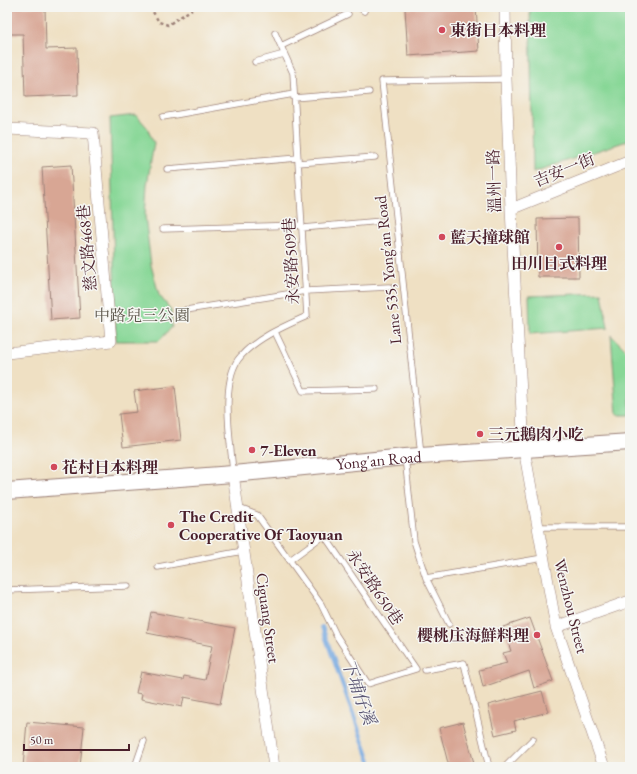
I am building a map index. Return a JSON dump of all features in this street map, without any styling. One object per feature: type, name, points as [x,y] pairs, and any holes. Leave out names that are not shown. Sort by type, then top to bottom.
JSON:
[{"type":"main road","name":"Yong'an Road","points":[[7,491],[233,474],[405,457],[630,442]]},
{"type":"street","name":"溫州一路","points":[[505,7],[511,209],[524,449]]},
{"type":"street","name":"慈文路468巷","points":[[7,129],[93,133],[111,341],[7,353]]},
{"type":"street","name":"吉安一街","points":[[511,209],[630,160]]},
{"type":"street","name":"Wenzhou Street","points":[[524,449],[556,627],[604,767]]},
{"type":"street","name":"Ciguang Street","points":[[233,474],[236,506],[274,767]]},
{"type":"street","points":[[556,627],[630,601]]},
{"type":"lane","points":[[281,46],[348,14]]},
{"type":"lane","name":"永安路509巷","points":[[233,474],[227,396],[230,378],[240,356],[275,332],[307,316],[293,72],[275,33]]},
{"type":"lane","points":[[255,62],[284,54]]},
{"type":"lane","name":"Lane 535, Yong'an Road","points":[[421,457],[382,81],[506,79]]},
{"type":"lane","points":[[163,117],[294,96],[369,92]]},
{"type":"lane","points":[[167,169],[298,160],[375,158]]},
{"type":"lane","points":[[163,229],[302,227],[382,221]]},
{"type":"lane","points":[[186,310],[306,291],[389,287]]},
{"type":"lane","points":[[275,332],[303,391],[376,389]]},
{"type":"lane","points":[[405,457],[414,541],[426,578],[449,624]]},
{"type":"lane","points":[[236,506],[257,515],[290,560]]},
{"type":"lane","points":[[538,527],[629,527],[630,530]]},
{"type":"lane","name":"永安路650巷","points":[[324,535],[416,669],[368,684],[336,635],[321,604],[290,560],[324,535]]},
{"type":"lane","points":[[158,567],[243,551]]},
{"type":"lane","points":[[426,578],[543,558]]},
{"type":"lane","points":[[7,590],[128,586]]},
{"type":"lane","points":[[424,670],[464,663],[489,767]]},
{"type":"lane","points":[[505,767],[533,739]]},
{"type":"lane","points":[[135,767],[144,741]]},
{"type":"path","points":[[150,7],[159,22],[168,25],[194,7]]},
{"type":"green space","points":[[530,7],[630,7],[630,140],[533,172]]},
{"type":"green space","name":"中路兒三公園","points":[[136,115],[146,126],[154,143],[147,185],[145,216],[151,265],[159,295],[171,310],[172,327],[159,341],[116,341],[110,118]]},
{"type":"green space","points":[[602,293],[608,328],[530,334],[529,296]]},
{"type":"green space","points":[[611,335],[630,354],[630,415],[617,415]]},
{"type":"building","points":[[7,7],[45,7],[46,49],[77,48],[78,95],[25,97],[23,34],[7,34]]},
{"type":"building","name":"東街日本料理","points":[[430,7],[476,7],[479,51],[408,56],[405,9]]},
{"type":"building","points":[[71,165],[80,318],[51,320],[42,167]]},
{"type":"building","points":[[578,218],[579,277],[538,277],[537,219]]},
{"type":"building","points":[[175,386],[181,440],[123,447],[119,414],[137,412],[134,391]]},
{"type":"building","points":[[151,612],[235,628],[220,704],[184,697],[182,707],[141,699],[142,694],[136,693],[141,672],[183,680],[184,676],[205,680],[212,646],[147,633]]},
{"type":"building","points":[[530,618],[553,681],[534,688],[529,671],[483,687],[479,670],[507,663],[503,653],[511,651],[503,627]]},
{"type":"building","points":[[542,691],[548,712],[514,721],[516,730],[495,735],[488,705]]},
{"type":"building","points":[[27,722],[84,727],[80,767],[23,767]]},
{"type":"building","points":[[463,722],[475,767],[449,767],[439,728]]},
{"type":"waterway","name":"下埔仔溪","points":[[322,627],[372,767]]},
{"type":"place","name":"東街日本料理","points":[[442,30]]},
{"type":"place","name":"藍天撞球館","points":[[442,237]]},
{"type":"place","name":"田川日式料理","points":[[559,247]]},
{"type":"place","name":"三元鵝肉小吃","points":[[480,434]]},
{"type":"place","name":"7-Eleven","points":[[252,450]]},
{"type":"place","name":"花村日本料理","points":[[54,467]]},
{"type":"place","name":"The Credit Cooperative Of Taoyuan","points":[[171,525]]},
{"type":"place","name":"櫻桃庒海鮮料理","points":[[537,635]]}]
